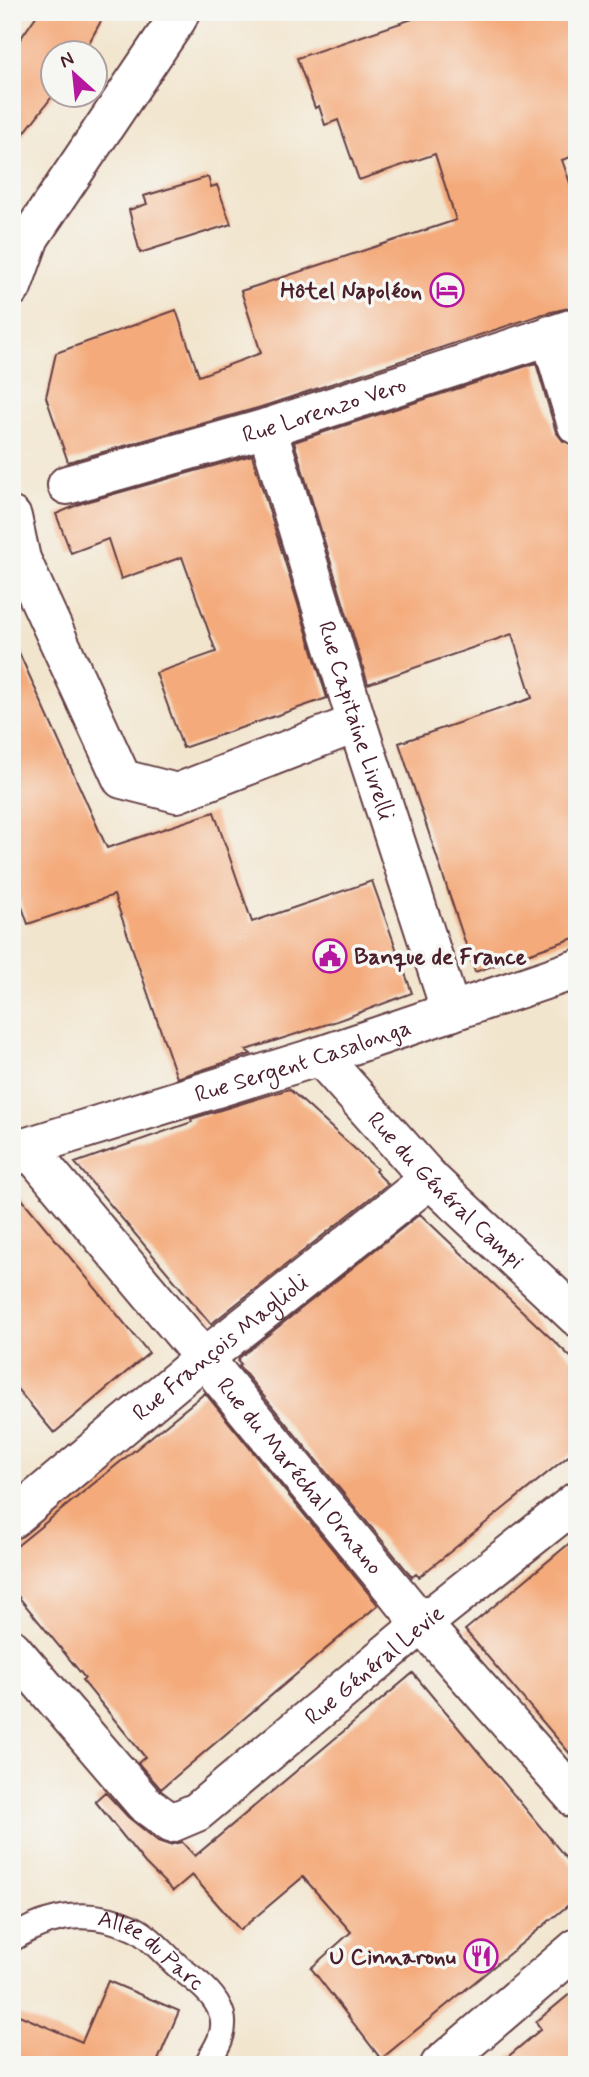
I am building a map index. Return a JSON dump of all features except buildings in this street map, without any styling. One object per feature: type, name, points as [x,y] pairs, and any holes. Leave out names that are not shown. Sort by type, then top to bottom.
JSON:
[{"type":"street","points":[[12,286],[30,237],[180,12]]},
{"type":"street","points":[[563,331],[577,425]]},
{"type":"street","name":"Rue Lorenzo Vero","points":[[67,485],[267,428],[563,331]]},
{"type":"street","name":"Rue Capitaine Livrelli","points":[[267,428],[356,723],[451,1012]]},
{"type":"street","points":[[12,517],[21,559],[122,779],[177,793],[356,723]]},
{"type":"street","name":"Rue Sergent Casalonga","points":[[20,1153],[577,969]]},
{"type":"street","name":"Rue du Général Campi","points":[[320,1056],[430,1179],[577,1317]]},
{"type":"street","name":"Rue du Maréchal Ornano","points":[[20,1153],[204,1358],[422,1624],[577,1800]]},
{"type":"street","name":"Rue François Maglioli","points":[[12,1519],[204,1358],[430,1179]]},
{"type":"street","name":"Rue Général Levie","points":[[12,1649],[144,1803],[171,1823],[197,1812],[422,1624],[577,1501]]},
{"type":"street","points":[[440,2065],[577,1948]]},
{"type":"lane","name":"Allée du Parc","points":[[12,1939],[30,1928],[59,1917],[99,1917],[136,1930],[214,1997],[223,2017],[220,2043],[206,2065]]},
{"type":"place","name":"Hôtel Napoléon","points":[[447,290]]},
{"type":"place","name":"Banque de France","points":[[330,956]]},
{"type":"place","name":"U Cinnaronu","points":[[481,1956]]}]
